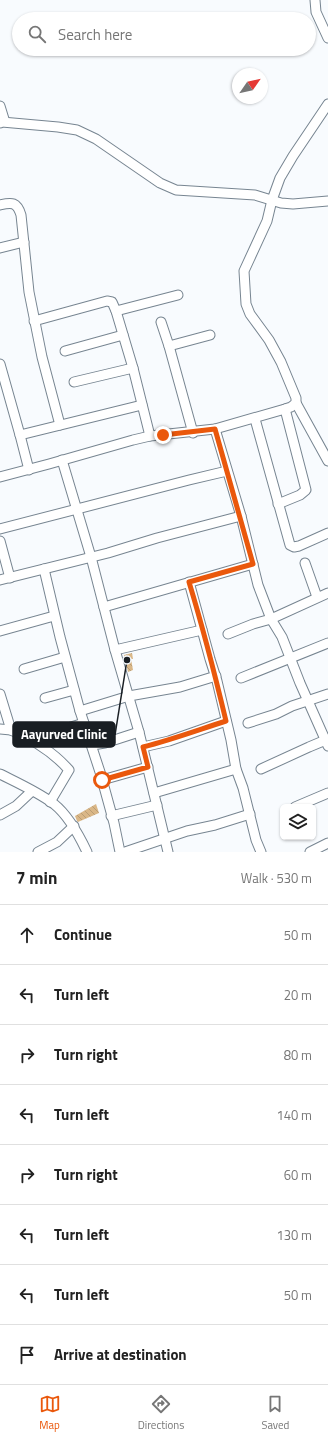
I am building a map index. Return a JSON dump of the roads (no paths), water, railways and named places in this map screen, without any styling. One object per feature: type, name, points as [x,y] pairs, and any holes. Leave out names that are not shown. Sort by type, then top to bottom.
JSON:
[{"type":"street","points":[[315,0],[316,12],[328,38]]},
{"type":"street","points":[[328,104],[283,173],[272,200],[268,221],[244,271],[246,304],[250,314],[269,340],[281,362],[296,398],[296,403],[328,461]]},
{"type":"street","points":[[0,106],[3,115],[1,122],[77,130],[96,139],[160,183],[176,190],[255,195],[281,203],[293,204],[328,200]]},
{"type":"street","points":[[0,205],[10,203],[15,204],[19,208],[21,215],[29,292],[34,321],[60,425]]},
{"type":"street","points":[[0,248],[24,242]]},
{"type":"street","points":[[116,311],[178,295]]},
{"type":"street","points":[[34,321],[110,301],[114,304],[133,368],[150,436]]},
{"type":"street","points":[[161,322],[193,433]]},
{"type":"street","points":[[65,351],[123,335]]},
{"type":"street","points":[[169,346],[210,335]]},
{"type":"street","points":[[0,364],[20,435],[28,470]]},
{"type":"street","points":[[74,382],[133,368]]},
{"type":"street","points":[[0,477],[150,436],[193,433],[215,429],[286,409],[296,403]]},
{"type":"street","points":[[20,435],[142,404]]},
{"type":"street","points":[[278,504],[300,495],[306,490],[286,409]]},
{"type":"street","points":[[255,418],[290,545],[298,546],[328,533]]},
{"type":"street","points":[[215,429],[241,516],[258,585],[271,619],[282,637],[308,702],[327,742],[309,747],[261,769]]},
{"type":"street","points":[[62,460],[91,557],[115,650],[139,732],[168,852]]},
{"type":"street","points":[[0,529],[227,471]]},
{"type":"street","points":[[0,580],[241,516]]},
{"type":"street","points":[[0,541],[10,578]]},
{"type":"street","points":[[305,563],[317,597]]},
{"type":"street","points":[[104,607],[253,564]]},
{"type":"street","points":[[44,569],[65,657],[102,780],[120,852]]},
{"type":"street","points":[[189,582],[216,676],[236,769],[243,788],[256,840],[261,852]]},
{"type":"street","points":[[228,634],[271,619],[328,593]]},
{"type":"street","points":[[0,631],[54,616]]},
{"type":"street","points":[[115,650],[202,630]]},
{"type":"street","points":[[240,678],[328,643]]},
{"type":"street","points":[[24,669],[65,657]]},
{"type":"street","points":[[80,711],[129,696],[180,687],[216,676]]},
{"type":"street","points":[[45,698],[74,690]]},
{"type":"street","points":[[0,694],[11,730]]},
{"type":"street","points":[[248,723],[328,694]]},
{"type":"street","points":[[143,747],[169,741],[226,721]]},
{"type":"street","points":[[58,731],[84,723]]},
{"type":"street","points":[[0,729],[11,730],[24,735],[59,758],[69,770],[50,802]]},
{"type":"street","points":[[92,745],[105,743],[139,732]]},
{"type":"street","points":[[102,780],[148,767]]},
{"type":"street","points":[[154,793],[236,769]]},
{"type":"street","points":[[0,774],[55,804],[74,826],[87,852]]},
{"type":"street","points":[[0,815],[16,806],[32,791]]},
{"type":"street","points":[[302,804],[328,793]]},
{"type":"street","points":[[111,816],[157,805]]},
{"type":"street","points":[[125,852],[164,838],[250,814]]},
{"type":"street","points":[[38,852],[57,842],[74,826]]},
{"type":"street","points":[[310,852],[328,843]]},
{"type":"place","name":"Aayurved Clinic","points":[[127,660]]}]
